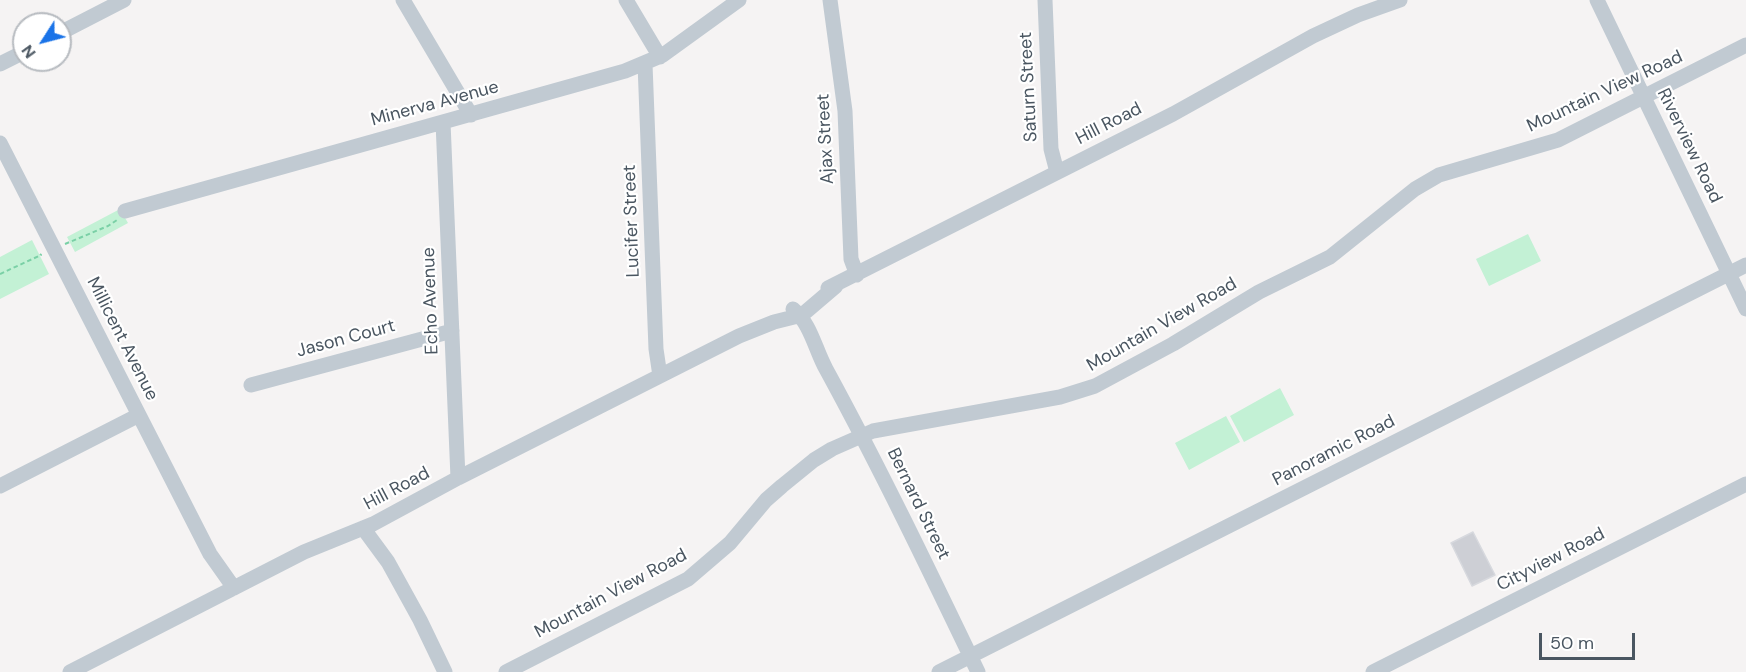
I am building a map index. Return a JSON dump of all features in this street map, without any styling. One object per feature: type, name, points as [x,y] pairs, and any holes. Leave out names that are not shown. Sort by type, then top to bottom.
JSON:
[{"type":"street","points":[[72,27],[124,0]]},
{"type":"street","points":[[403,0],[471,115]]},
{"type":"street","points":[[626,0],[660,57]]},
{"type":"street","name":"Minerva Avenue","points":[[123,212],[611,76],[660,57],[739,0]]},
{"type":"street","name":"Ajax Street","points":[[830,0],[845,111],[851,259],[857,275]]},
{"type":"street","name":"Saturn Street","points":[[1045,0],[1051,149],[1058,172]]},
{"type":"street","name":"Hill Road","points":[[70,672],[304,552],[368,526],[458,478],[740,336],[767,317],[796,314],[812,295],[836,286],[1173,114],[1313,36],[1358,15],[1400,0]]},
{"type":"street","name":"Riverview Road","points":[[1597,0],[1746,309]]},
{"type":"street","name":"Mountain View Road","points":[[506,672],[688,579],[730,543],[766,500],[823,454],[862,435],[886,428],[1074,394],[1095,386],[1173,344],[1258,292],[1330,257],[1433,177],[1454,169],[1551,143],[1746,45]]},
{"type":"street","name":"Lucifer Street","points":[[645,64],[656,349],[660,376]]},
{"type":"street","name":"Echo Avenue","points":[[443,122],[458,478]]},
{"type":"street","name":"Millicent Avenue","points":[[0,142],[229,591]]},
{"type":"street","name":"Panoramic Road","points":[[939,672],[1746,265]]},
{"type":"street","name":"Bernard Street","points":[[796,314],[807,341],[818,356],[862,435],[978,672]]},
{"type":"street","name":"Jason Court","points":[[251,385],[452,331]]},
{"type":"street","points":[[0,486],[139,415]]},
{"type":"street","name":"Cityview Road","points":[[1373,672],[1746,484]]},
{"type":"street","points":[[368,526],[445,672]]},
{"type":"path","points":[[0,274],[41,255],[37,248],[108,226],[123,212]]},
{"type":"green space","points":[[120,209],[128,223],[75,252],[67,237]]},
{"type":"green space","points":[[1528,234],[1541,261],[1489,286],[1476,259]]},
{"type":"green space","points":[[32,240],[49,274],[0,299],[0,257]]},
{"type":"green space","points":[[1280,388],[1294,415],[1244,442],[1230,416]]},
{"type":"green space","points":[[1226,416],[1240,442],[1189,470],[1175,443]]},
{"type":"building","points":[[1473,532],[1495,575],[1472,586],[1451,543]]}]
